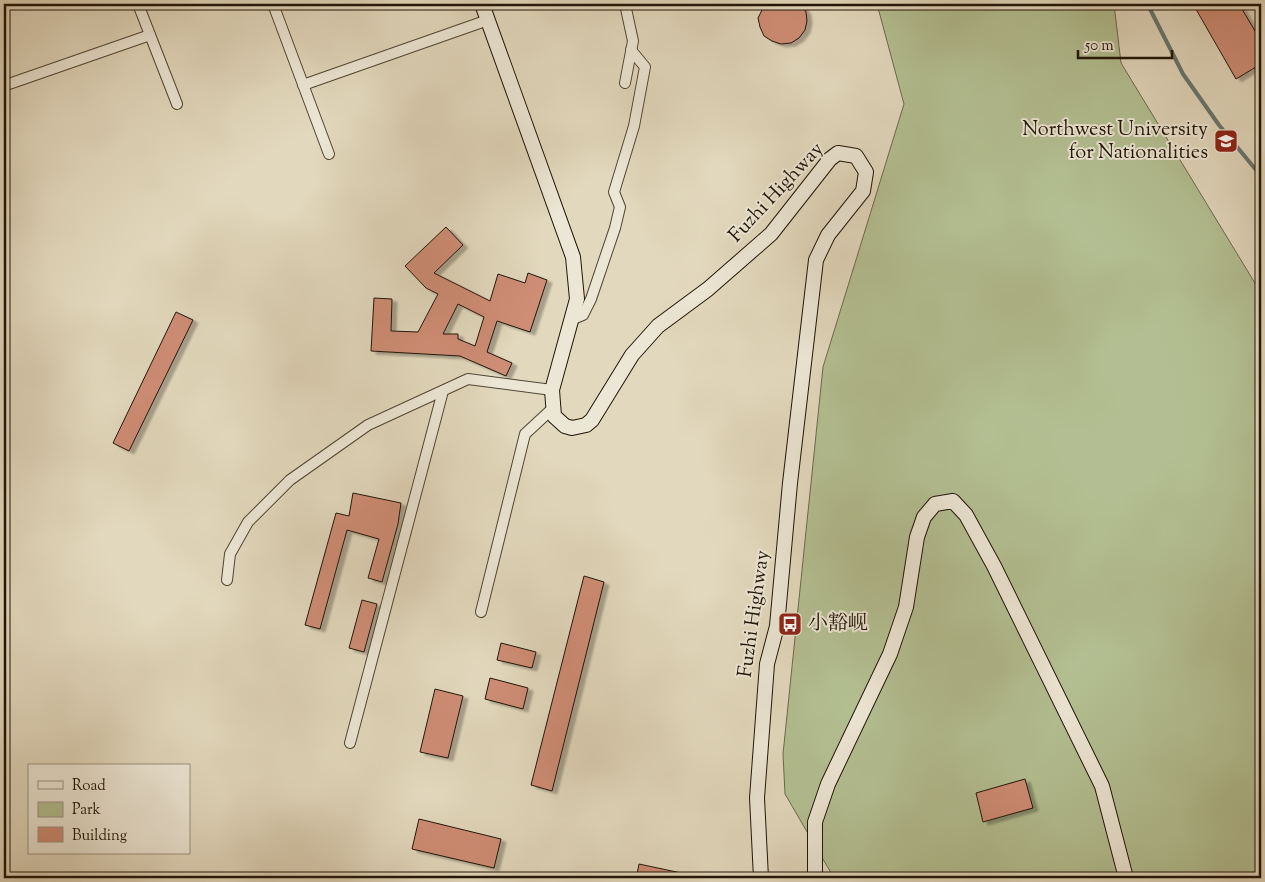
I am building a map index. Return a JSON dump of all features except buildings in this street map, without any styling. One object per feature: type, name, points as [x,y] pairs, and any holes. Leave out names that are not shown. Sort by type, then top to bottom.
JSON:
[{"type":"main road","points":[[482,4],[573,257],[577,299],[552,390],[552,409]]},
{"type":"main road","name":"Fuzhi Highway","points":[[552,409],[558,422],[565,426],[572,428],[586,425],[592,420],[632,355],[658,326],[708,289],[771,234],[830,159],[838,153],[856,156],[866,172],[863,191],[828,235],[816,260],[790,483],[777,626],[767,664],[757,798],[761,878]]},
{"type":"main road","points":[[815,878],[815,822],[828,784],[890,654],[906,607],[918,537],[924,517],[935,504],[953,501],[966,515],[994,566],[1102,786],[1126,878]]},
{"type":"street","points":[[138,4],[176,104]]},
{"type":"street","points":[[272,4],[328,154]]},
{"type":"street","points":[[625,4],[633,41],[625,83]]},
{"type":"street","points":[[303,85],[488,20]]},
{"type":"street","points":[[6,85],[150,35]]},
{"type":"street","points":[[571,320],[583,316],[591,299],[615,228],[620,207],[614,192],[634,126],[645,67],[631,50]]},
{"type":"street","points":[[227,580],[230,554],[248,522],[290,480],[368,424],[468,379],[552,390]]},
{"type":"street","points":[[350,742],[443,391]]},
{"type":"street","points":[[481,612],[525,434],[552,409]]},
{"type":"green space","points":[[877,4],[1114,4],[1121,63],[1261,293],[1261,878],[834,878],[785,794],[783,754],[823,367],[904,104]]},
{"type":"waterway","points":[[1150,9],[1183,74],[1219,125],[1261,176]]},
{"type":"place","name":"Northwest University for Nationalities","points":[[1226,141]]},
{"type":"place","name":"小豁岘","points":[[790,624]]}]
